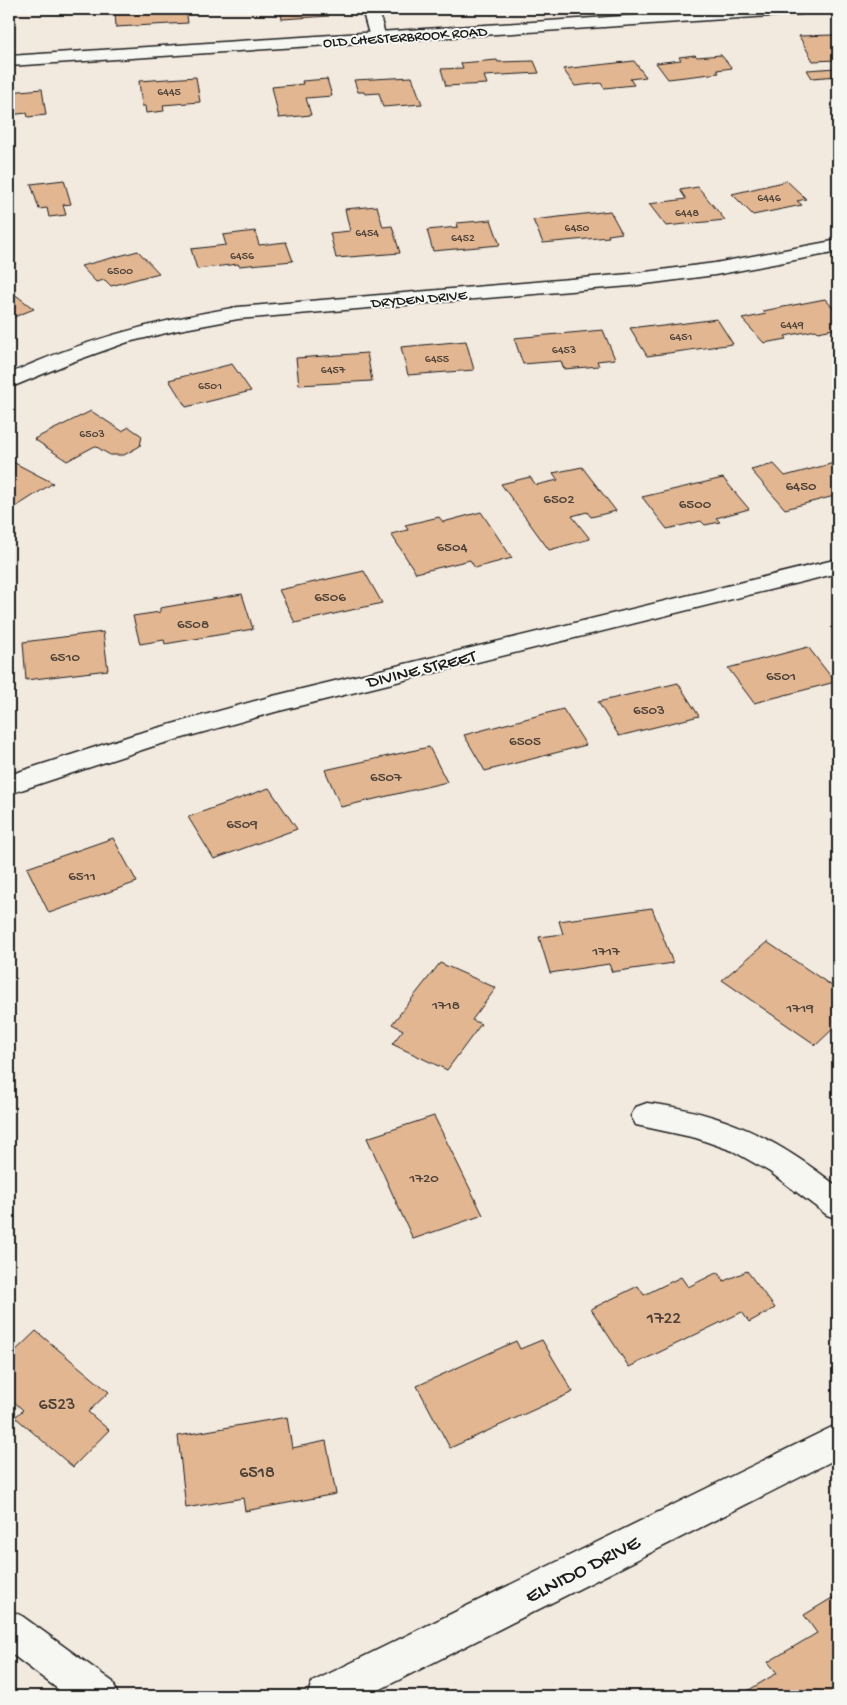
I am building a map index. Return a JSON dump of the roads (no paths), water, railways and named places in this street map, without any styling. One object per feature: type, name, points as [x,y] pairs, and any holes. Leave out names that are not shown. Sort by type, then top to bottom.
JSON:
[{"type":"street","points":[[370,9],[378,38]]},
{"type":"street","name":"OLD CHESTERBROOK ROAD","points":[[9,61],[802,9]]},
{"type":"street","name":"DRYDEN DRIVE","points":[[9,382],[93,345],[193,319],[238,313],[630,280],[715,269],[838,246]]},
{"type":"street","name":"DIVINE STREET","points":[[9,785],[144,740],[273,704],[838,566]]},
{"type":"street","points":[[647,1116],[667,1118],[720,1132],[773,1157],[838,1205]]},
{"type":"street","name":"ELNIDO DRIVE","points":[[326,1696],[838,1440]]},
{"type":"street","points":[[9,1629],[99,1696]]}]
